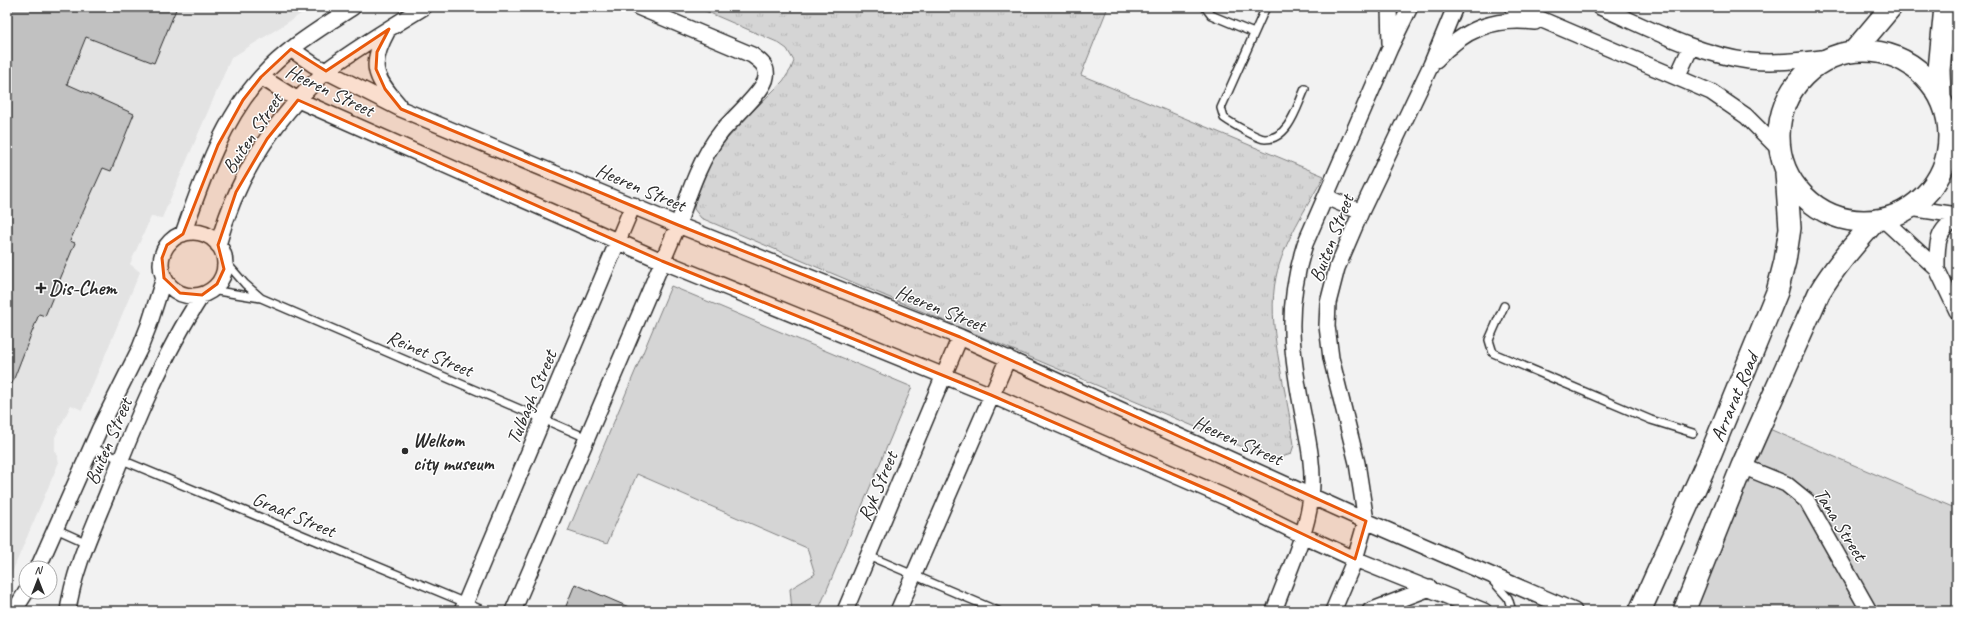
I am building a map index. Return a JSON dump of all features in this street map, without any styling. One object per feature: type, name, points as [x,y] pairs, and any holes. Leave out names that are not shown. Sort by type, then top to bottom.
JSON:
[{"type":"street","name":"Buiten Street","points":[[183,234],[200,186],[218,145],[243,100],[261,77],[291,49],[353,7]]},
{"type":"street","name":"Buiten Street","points":[[218,245],[228,210],[246,173],[267,139],[298,100],[326,71],[363,44],[424,7]]},
{"type":"street","points":[[513,611],[678,225],[690,191],[710,148],[722,131],[762,88],[766,78],[766,69],[760,61],[752,55],[638,7]]},
{"type":"street","points":[[1389,7],[1390,48]]},
{"type":"street","name":"Buiten Street","points":[[1274,611],[1302,535],[1312,495],[1307,439],[1292,354],[1292,299],[1298,268],[1306,244],[1326,197],[1390,48],[1410,7]]},
{"type":"street","name":"Buiten Street","points":[[1333,611],[1355,559],[1366,521],[1357,463],[1331,358],[1327,326],[1328,303],[1337,268],[1361,212],[1431,65],[1454,7]]},
{"type":"street","points":[[1512,7],[1711,92],[1746,116],[1779,149]]},
{"type":"street","points":[[1600,7],[1691,47],[1750,61],[1775,62],[1831,57],[1854,51],[1871,51],[1888,54],[1904,60],[1918,70],[1930,82],[1940,96],[1957,137]]},
{"type":"street","points":[[1854,51],[1890,7]]},
{"type":"street","points":[[1940,96],[1940,54],[1945,7]]},
{"type":"street","points":[[1431,65],[1444,51],[1461,37],[1480,27],[1497,22],[1514,20],[1552,25]]},
{"type":"street","points":[[389,29],[377,52],[376,69],[385,89],[401,109]]},
{"type":"street","points":[[1678,77],[1691,47]]},
{"type":"street","name":"Heeren Street","points":[[291,49],[302,58],[401,109],[678,225],[960,337],[1312,495],[1366,521],[1574,611]]},
{"type":"street","points":[[1831,57],[1807,72],[1789,94],[1779,120],[1779,149],[1786,173],[1802,195],[1824,211],[1849,220],[1879,220],[1910,208],[1930,191],[1943,168],[1949,143],[1948,118]]},
{"type":"street","name":"Heeren Street","points":[[261,77],[298,100],[618,242],[992,395],[1225,497],[1355,559],[1484,611]]},
{"type":"street","name":"Arrarat Road","points":[[1640,611],[1715,442],[1777,292],[1785,261],[1790,228],[1786,173]]},
{"type":"street","points":[[1326,197],[1361,212]]},
{"type":"street","name":"Tulbagh Street","points":[[464,607],[544,420],[633,205]]},
{"type":"street","points":[[1910,208],[1957,215]]},
{"type":"street","points":[[1879,220],[1937,269],[1957,311]]},
{"type":"street","name":"Arrarat Road","points":[[1684,611],[1742,466],[1819,293],[1847,251],[1879,220]]},
{"type":"street","points":[[1937,269],[1937,245],[1939,235],[1948,225],[1957,220]]},
{"type":"street","points":[[183,234],[202,234],[211,238],[218,245],[224,260],[222,277],[207,292],[191,296],[180,293],[171,287],[164,278],[161,262],[163,254],[172,240],[183,234]]},
{"type":"street","name":"Buiten Street","points":[[42,560],[91,447],[140,348],[164,278]]},
{"type":"street","name":"Buiten Street","points":[[68,611],[73,588],[87,543],[121,459],[170,349],[207,292]]},
{"type":"street","name":"Ryk Street","points":[[845,611],[945,376],[960,337]]},
{"type":"street","points":[[898,611],[1008,358]]},
{"type":"street","points":[[1706,462],[1722,471],[1742,466],[1733,448],[1715,442]]},
{"type":"street","name":"Tana Street","points":[[1742,466],[1786,484],[1806,501],[1869,611]]},
{"type":"street","points":[[1370,611],[1430,588]]},
{"type":"street","points":[[14,611],[21,600]]},
{"type":"lane","points":[[1205,7],[1211,15],[1254,33]]},
{"type":"lane","points":[[1266,7],[1221,108],[1224,118],[1264,139],[1279,136],[1286,127],[1305,89]]},
{"type":"lane","name":"Reinet Street","points":[[224,260],[261,298]]},
{"type":"lane","name":"Reinet Street","points":[[207,292],[261,298],[587,438]]},
{"type":"lane","points":[[1504,306],[1488,340],[1493,353],[1651,420],[1693,433]]},
{"type":"lane","name":"Graaf Street","points":[[91,447],[464,607],[485,611]]},
{"type":"lane","points":[[56,529],[87,543]]},
{"type":"lane","points":[[869,556],[998,611]]},
{"type":"lane","points":[[1485,572],[1508,598],[1512,611]]},
{"type":"highlighted area","points":[[389,29],[377,52],[376,69],[385,89],[401,109],[678,225],[960,337],[1366,521],[1355,559],[1225,497],[991,395],[662,261],[298,100],[267,139],[236,192],[218,245],[224,269],[217,284],[202,295],[180,293],[164,278],[162,258],[167,245],[183,234],[218,145],[243,100],[261,77],[291,49],[326,71]]},
{"type":"shaded area","points":[[7,7],[312,7],[231,58],[162,218],[151,217],[130,264],[140,272],[82,410],[71,405],[55,437],[55,451],[59,462],[7,584]]},
{"type":"green space","points":[[696,7],[1108,7],[1081,75],[1324,176],[1296,225],[1279,264],[1276,277],[1273,314],[1278,354],[1294,445],[1291,454],[1276,459],[1257,453],[701,218],[694,209],[694,195],[715,152],[783,81],[791,69],[794,61],[787,49],[777,42]]},
{"type":"green space","points":[[671,286],[912,387],[818,611],[792,611],[790,589],[815,574],[807,548],[637,474],[607,544],[568,531]]},
{"type":"green space","points":[[1767,428],[1957,509],[1957,604],[1954,611],[1691,611]]},
{"type":"building","points":[[7,7],[177,7],[154,63],[86,37],[67,84],[134,114],[111,171],[103,168],[70,241],[75,243],[45,316],[39,314],[8,394]]},
{"type":"building","points":[[575,584],[638,611],[564,611]]},
{"type":"place","name":"Dis-Chem","points":[[41,288]]},
{"type":"place","name":"Welkom city museum","points":[[405,451]]}]
